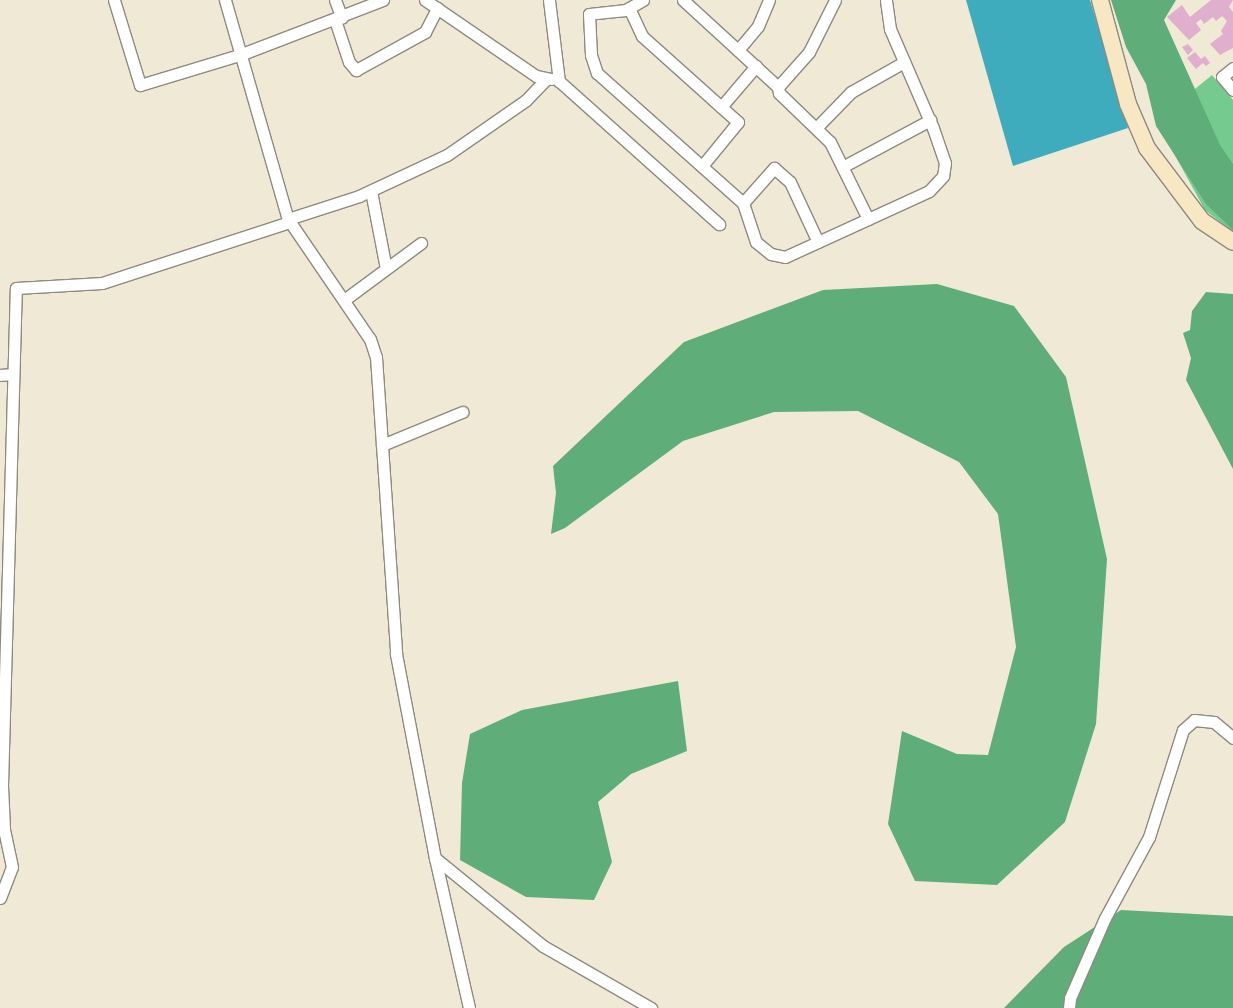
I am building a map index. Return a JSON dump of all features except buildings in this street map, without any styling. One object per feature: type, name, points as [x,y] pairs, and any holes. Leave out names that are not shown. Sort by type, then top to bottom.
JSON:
[{"type":"street","points":[[114,0],[140,85],[242,54],[339,19],[383,0]]},
{"type":"street","points":[[225,0],[289,221],[370,339],[376,356],[396,654],[435,858],[469,1008]]},
{"type":"street","points":[[335,0],[349,62],[356,70],[425,32],[440,7]]},
{"type":"street","points":[[425,0],[440,7],[536,76],[559,81],[719,224]]},
{"type":"street","points":[[549,0],[559,81]]},
{"type":"street","points":[[643,0],[629,8],[589,14],[591,55],[597,72],[743,203],[756,242],[771,254],[785,257],[929,191],[943,176],[944,162],[930,120],[890,29],[886,0]]},
{"type":"street","points":[[683,0],[697,4],[738,50],[778,86],[779,93],[817,127],[844,166],[868,219]]},
{"type":"street","points":[[738,50],[758,26],[769,0]]},
{"type":"street","points":[[778,86],[809,52],[835,0]]},
{"type":"street","points":[[1100,0],[1128,104],[1147,148],[1202,221],[1233,242]]},
{"type":"street","points":[[629,8],[642,36],[738,122],[702,166]]},
{"type":"street","points":[[817,127],[851,92],[904,62]]},
{"type":"street","points":[[721,107],[756,66]]},
{"type":"street","points":[[1233,68],[1222,77],[1233,90]]},
{"type":"street","points":[[0,898],[12,867],[4,828],[2,785],[16,288],[102,282],[289,221],[371,191],[472,139],[526,100],[547,78]]},
{"type":"street","points":[[844,166],[930,120]]},
{"type":"street","points":[[743,203],[774,168],[790,182],[818,242]]},
{"type":"street","points":[[371,191],[386,269]]},
{"type":"street","points":[[344,300],[422,243]]},
{"type":"street","points":[[0,375],[14,374]]},
{"type":"street","points":[[382,445],[462,412]]},
{"type":"street","points":[[1069,1008],[1070,998],[1105,918],[1149,837],[1183,730],[1194,720],[1214,722],[1233,738]]},
{"type":"street","points":[[435,858],[542,946],[651,1008]]},
{"type":"green space","points":[[1111,0],[1176,0],[1164,20],[1220,145],[1233,164],[1233,230],[1206,204],[1156,126],[1146,84],[1126,47]]},
{"type":"green space","points":[[1212,75],[1233,100],[1233,232],[1205,210],[1156,121]]},
{"type":"green space","points":[[937,284],[1014,306],[1066,377],[1107,559],[1096,724],[1065,822],[997,885],[915,881],[888,824],[902,731],[957,754],[988,755],[1016,647],[998,514],[959,462],[858,411],[774,412],[683,441],[565,528],[551,534],[556,493],[553,466],[684,342],[823,290]]},
{"type":"green space","points":[[1206,292],[1233,294],[1233,469],[1186,380],[1191,358],[1183,333],[1190,330],[1192,311]]},
{"type":"green space","points":[[678,681],[687,751],[631,774],[598,802],[612,862],[594,900],[526,897],[460,860],[462,783],[470,734],[522,710]]},
{"type":"green space","points":[[1121,910],[1233,916],[1233,1008],[1004,1008],[1064,947]]},
{"type":"water","points":[[966,0],[1090,0],[1128,128],[1013,166]]}]
